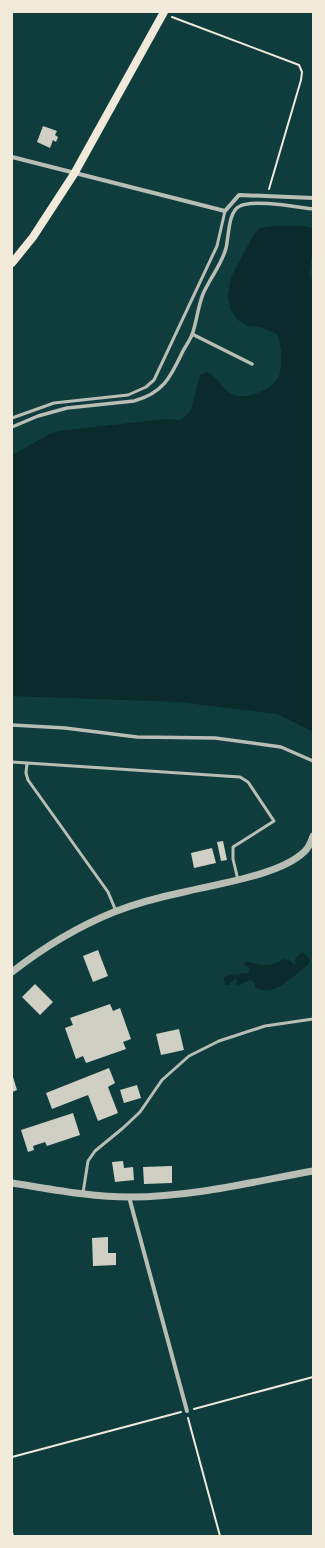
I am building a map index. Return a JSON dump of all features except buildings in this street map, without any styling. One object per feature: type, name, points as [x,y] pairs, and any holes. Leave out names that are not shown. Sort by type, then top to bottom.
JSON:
[{"type":"main road","points":[[12,264],[33,237],[74,174],[163,12]]},
{"type":"street","points":[[12,157],[74,174],[225,211],[239,196],[313,198]]},
{"type":"street","points":[[12,427],[38,416],[67,408],[122,403],[146,398],[165,384],[192,334],[197,311],[204,292],[226,249],[233,214],[239,206],[247,204],[274,204],[313,209]]},
{"type":"street","points":[[192,334],[252,364]]},
{"type":"street","points":[[12,725],[65,728],[137,737],[214,738],[281,747],[313,761]]},
{"type":"street","points":[[12,972],[35,954],[68,933],[116,911],[159,898],[260,874],[298,857],[310,846],[313,836]]},
{"type":"street","points":[[12,1183],[82,1194],[129,1197],[204,1191],[313,1171]]},
{"type":"street","points":[[129,1197],[186,1411]]},
{"type":"lane","points":[[12,418],[54,403],[132,394],[146,387],[154,380],[217,246],[225,211]]},
{"type":"lane","points":[[12,762],[240,777],[248,782],[274,821],[233,847],[233,858],[238,880]]},
{"type":"lane","points":[[26,763],[26,774],[28,780],[105,887],[116,911]]},
{"type":"lane","points":[[82,1194],[88,1161],[95,1150],[124,1128],[140,1112],[162,1080],[189,1056],[219,1041],[259,1028],[313,1018]]},
{"type":"path","points":[[163,12],[299,66],[302,72],[301,80],[272,174],[269,196]]},
{"type":"path","points":[[12,1457],[313,1377]]},
{"type":"path","points":[[186,1411],[220,1536]]},
{"type":"path","points":[[12,1532],[13,1536]]},
{"type":"water","points":[[273,226],[304,226],[313,228],[313,247],[309,275],[313,283],[313,732],[277,714],[178,702],[12,696],[12,455],[50,434],[59,431],[165,419],[181,420],[191,410],[200,375],[207,372],[211,374],[230,393],[239,396],[252,395],[272,385],[279,376],[281,366],[281,349],[277,334],[260,327],[248,326],[238,320],[230,309],[228,296],[231,277],[254,234],[259,228]]},
{"type":"water","points":[[302,952],[310,960],[308,965],[290,980],[277,988],[262,990],[255,987],[255,983],[251,980],[236,986],[237,980],[235,979],[228,985],[225,985],[224,977],[248,973],[250,969],[244,964],[245,961],[269,965],[284,959],[289,960],[294,965],[296,963],[295,959]]}]
